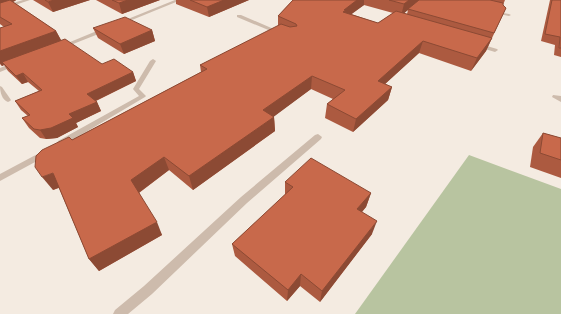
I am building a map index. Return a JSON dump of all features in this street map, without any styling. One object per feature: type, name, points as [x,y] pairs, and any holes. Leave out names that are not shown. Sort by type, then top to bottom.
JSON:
[{"type":"lane","points":[[0,8],[22,0]]},
{"type":"lane","points":[[0,8],[28,0]]},
{"type":"lane","points":[[117,25],[179,0]]},
{"type":"lane","points":[[486,10],[509,15]]},
{"type":"lane","points":[[239,16],[286,35]]},
{"type":"lane","points":[[54,50],[110,28]]},
{"type":"lane","points":[[473,44],[495,50]]},
{"type":"lane","points":[[0,178],[20,168],[143,96],[136,89],[153,61]]},
{"type":"lane","points":[[0,70],[20,62]]},
{"type":"lane","points":[[0,88],[8,100]]},
{"type":"lane","points":[[119,314],[148,290],[244,200],[318,137]]},
{"type":"green space","points":[[469,155],[561,189],[561,314],[355,314]]},
{"type":"building","points":[[10,0],[56,31],[0,51],[0,28],[12,24],[0,17],[0,3]]},
{"type":"building","points":[[112,0],[128,0],[119,3]]},
{"type":"building","points":[[190,0],[224,0],[207,7]]},
{"type":"building","points":[[293,0],[357,0],[343,12],[378,23],[396,11],[492,38],[477,58],[423,41],[378,81],[392,87],[356,119],[327,104],[345,90],[312,76],[263,110],[274,117],[189,176],[164,157],[131,180],[157,222],[89,259],[53,173],[42,177],[35,167],[36,156],[42,150],[69,137],[72,140],[207,69],[200,65],[281,24],[290,27],[297,26],[296,24],[278,16]]},
{"type":"building","points":[[389,0],[409,0],[404,4]]},
{"type":"building","points":[[419,0],[490,0],[503,3],[506,8],[494,33],[408,9]]},
{"type":"building","points":[[552,0],[561,0],[561,48],[559,48],[560,37],[545,34]]},
{"type":"building","points":[[125,17],[152,30],[120,44],[93,28]]},
{"type":"building","points":[[65,39],[102,64],[114,59],[133,72],[87,94],[97,102],[69,114],[73,118],[51,128],[40,130],[34,129],[22,118],[30,115],[15,101],[42,90],[23,73],[16,76],[2,62]]},
{"type":"building","points":[[543,133],[561,138],[561,160],[540,153]]},
{"type":"building","points":[[311,158],[371,193],[357,209],[377,221],[322,291],[301,274],[288,290],[232,244],[293,187],[285,182]]}]
